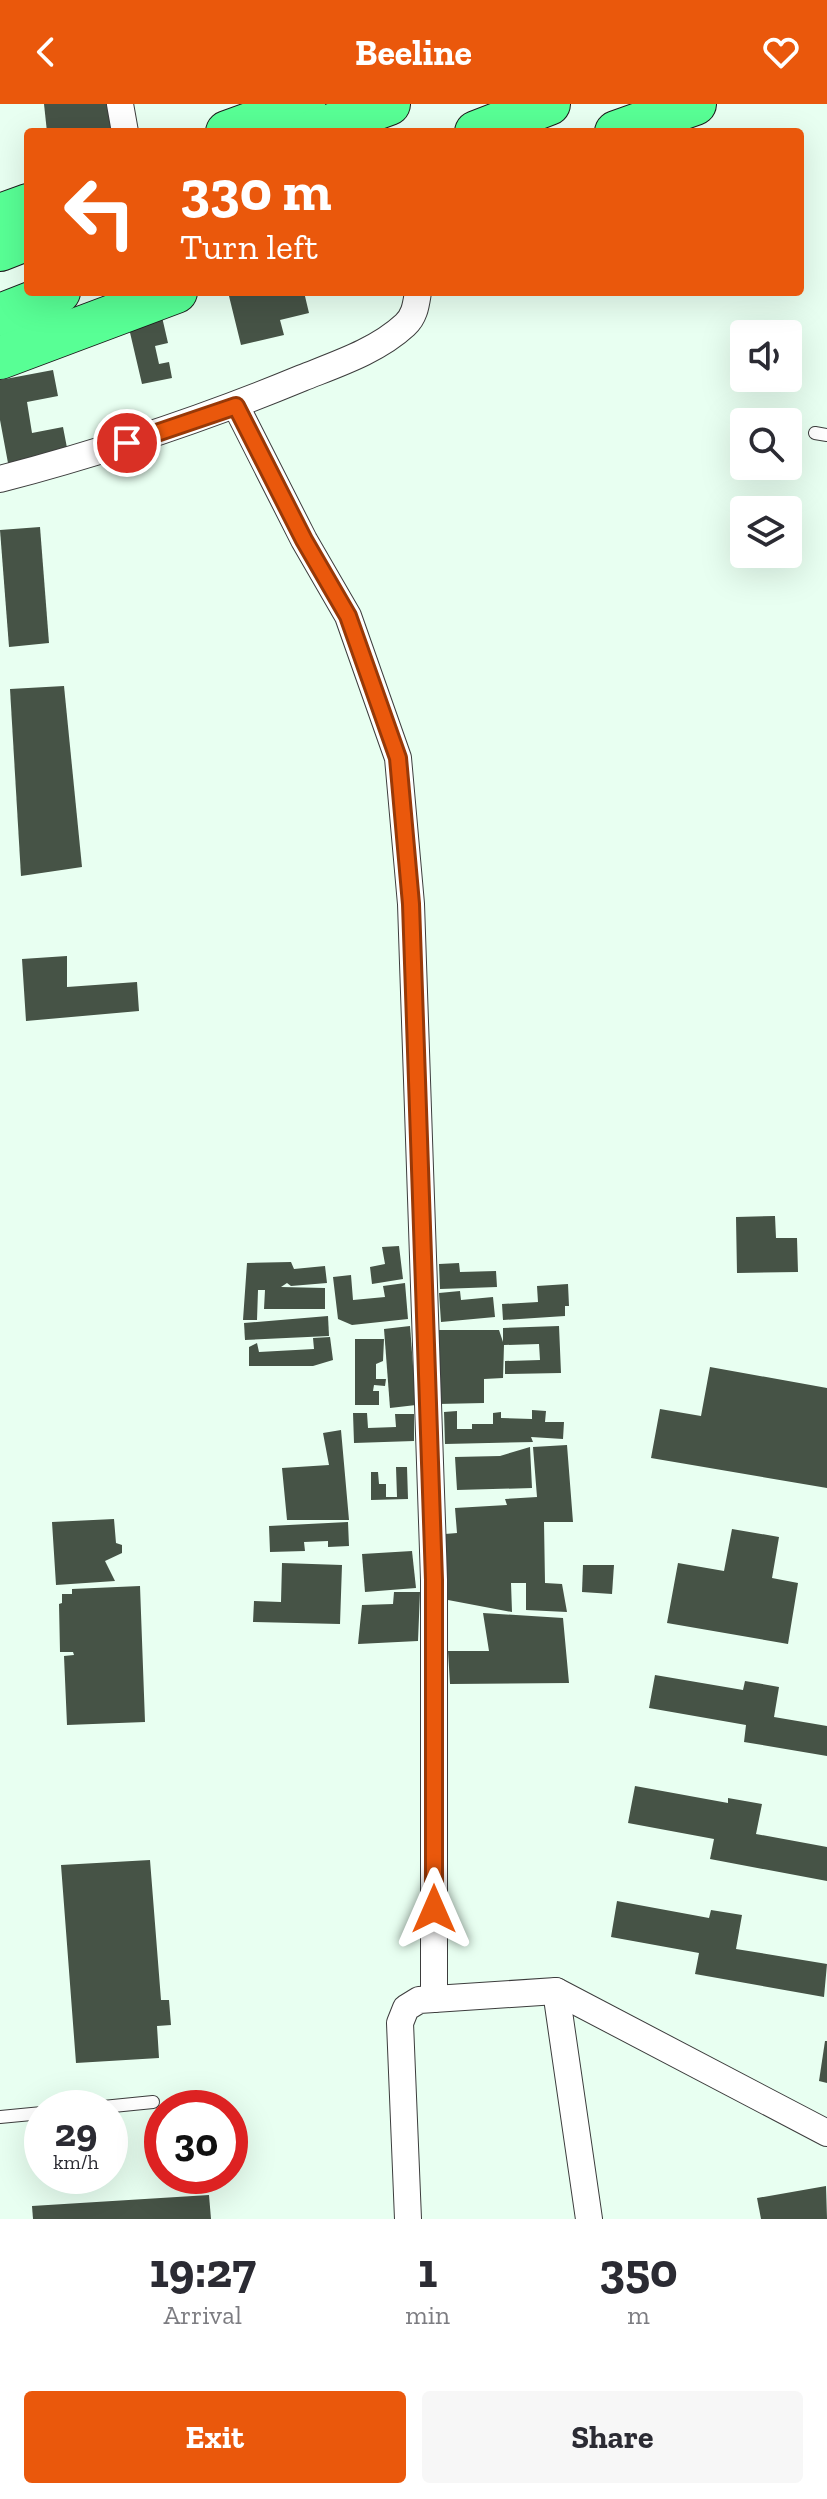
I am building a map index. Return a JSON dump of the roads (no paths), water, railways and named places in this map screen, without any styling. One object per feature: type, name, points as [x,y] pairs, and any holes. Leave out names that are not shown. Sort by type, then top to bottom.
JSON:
[{"type":"main road","points":[[242,128],[297,113],[389,104]]},
{"type":"main road","points":[[486,128],[549,104]]},
{"type":"main road","points":[[627,128],[695,104]]},
{"type":"main road","points":[[0,215],[24,206]]},
{"type":"main road","points":[[0,250],[24,241]]},
{"type":"main road","points":[[0,315],[49,296]]},
{"type":"main road","points":[[0,358],[165,296]]},
{"type":"street","points":[[120,104],[124,128]]},
{"type":"street","points":[[0,479],[100,453],[236,406],[369,350],[406,325],[414,314],[417,296]]},
{"type":"street","points":[[236,406],[304,540],[348,616],[398,758],[411,904],[434,1580],[434,1999]]},
{"type":"street","points":[[556,1991],[589,2219]]},
{"type":"street","points":[[408,2219],[400,2023],[406,2008],[419,2000],[556,1991],[827,2133]]},
{"type":"lane","points":[[0,2117],[24,2115]]}]
